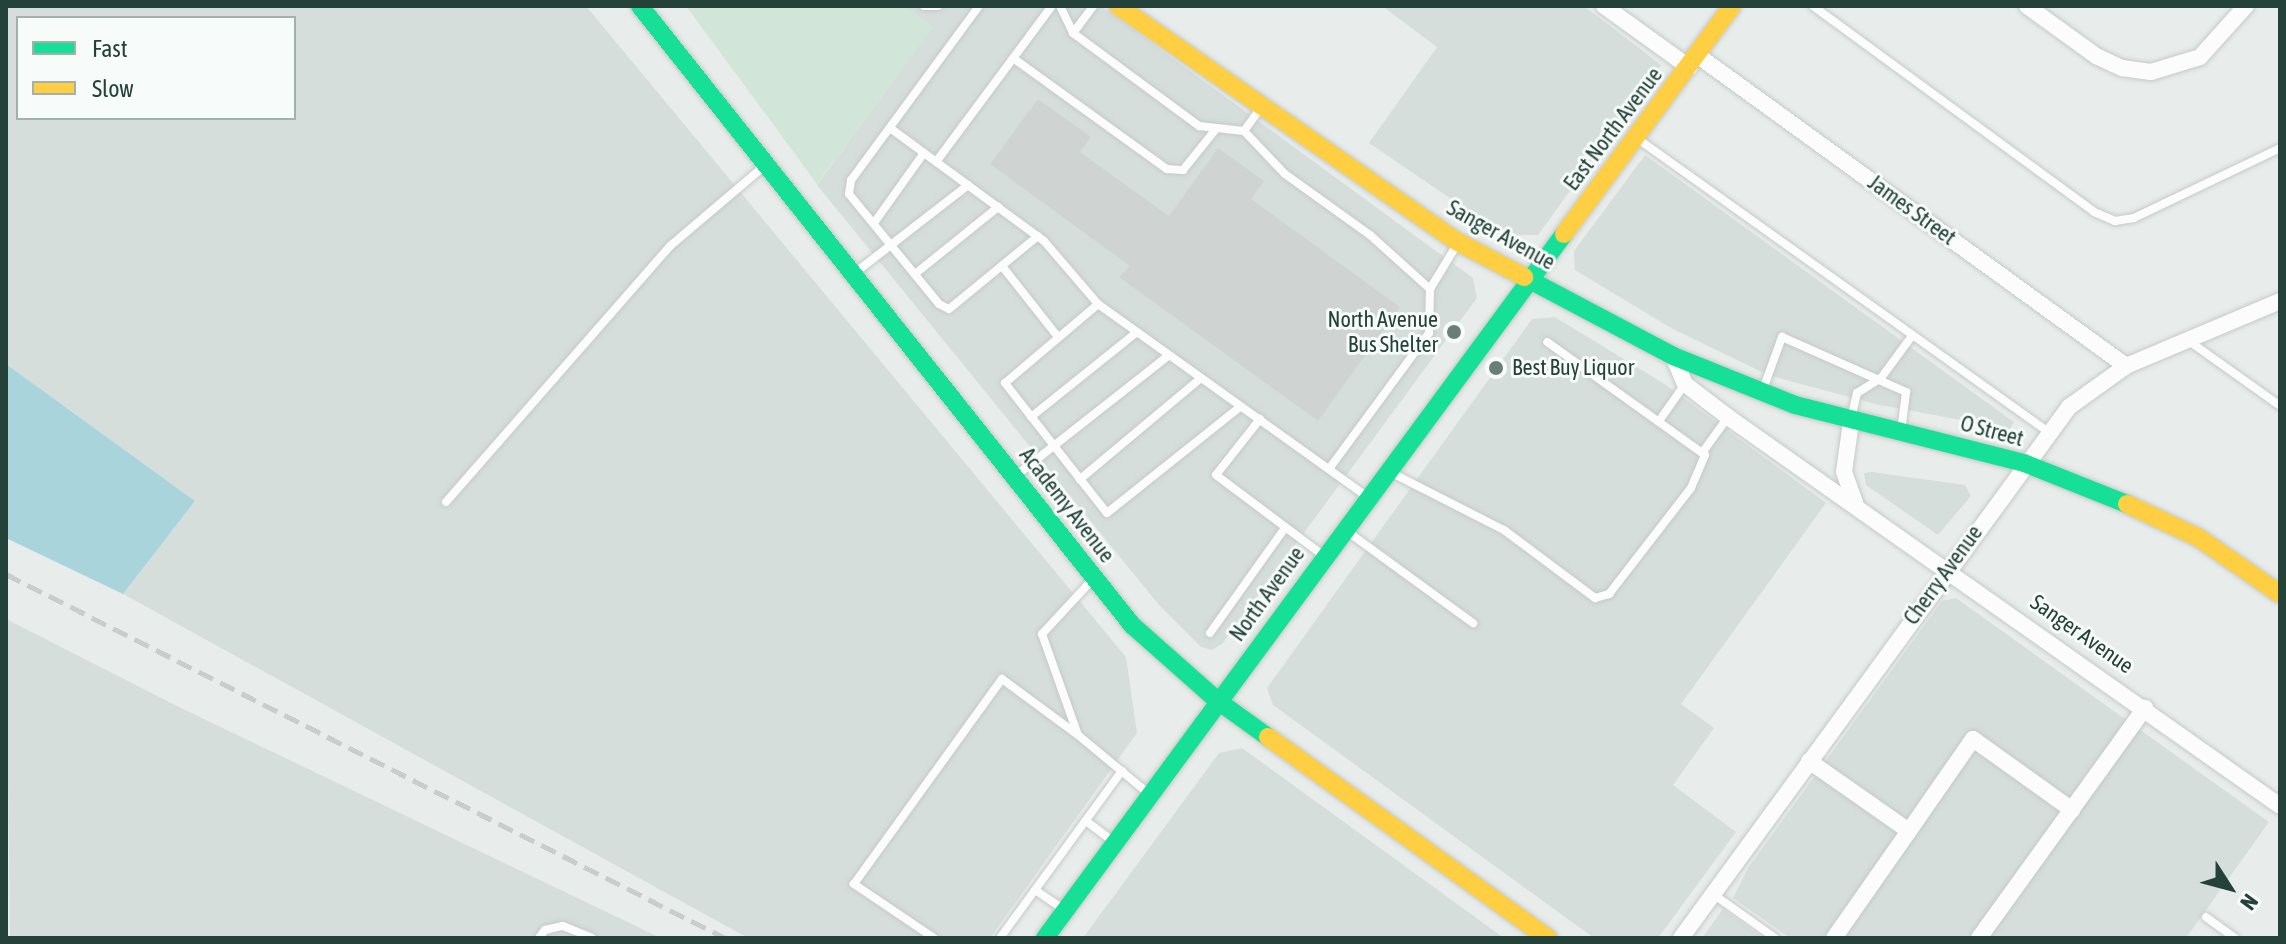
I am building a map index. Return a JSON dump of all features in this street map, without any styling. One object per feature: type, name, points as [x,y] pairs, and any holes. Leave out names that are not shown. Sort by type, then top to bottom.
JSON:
[{"type":"street","name":"Academy Avenue","points":[[640,6],[1094,578],[1164,658],[1218,701],[1548,938]]},
{"type":"street","name":"Sanger Avenue","points":[[1118,6],[1458,242],[1673,356],[1685,384],[1728,417],[1830,491],[1855,503],[2280,806]]},
{"type":"street","name":"James Street","points":[[1604,6],[1693,61],[2126,366]]},
{"type":"street","name":"East North Avenue","points":[[1527,278],[1637,139],[1732,6]]},
{"type":"street","points":[[2027,6],[2096,56],[2122,68],[2151,72],[2200,57],[2246,6]]},
{"type":"street","name":"North Avenue","points":[[1045,938],[1527,278]]},
{"type":"street","name":"Cherry Avenue","points":[[1681,938],[2047,431],[2094,386],[2126,366],[2280,301]]},
{"type":"street","name":"O Street","points":[[1673,356],[1761,393],[1851,422],[2024,463],[2169,522],[2280,594]]},
{"type":"street","points":[[1851,422],[1844,472],[1855,503]]},
{"type":"street","points":[[1979,938],[2145,708]]},
{"type":"street","points":[[1834,938],[1973,739],[2072,810]]},
{"type":"street","points":[[1809,761],[1909,831]]},
{"type":"lane","points":[[924,6],[938,6]]},
{"type":"lane","points":[[979,6],[847,188],[945,308],[1038,236]]},
{"type":"lane","points":[[936,162],[1052,6]]},
{"type":"lane","points":[[1060,6],[1073,33],[1199,126],[1244,131],[1285,174],[1370,235],[1430,289]]},
{"type":"lane","points":[[1073,33],[1093,6]]},
{"type":"lane","points":[[1813,6],[2094,212],[2115,221],[2134,218],[2280,148]]},
{"type":"lane","points":[[1013,58],[1167,169],[1183,170],[1216,129]]},
{"type":"lane","points":[[1244,131],[1261,108]]},
{"type":"lane","points":[[890,128],[1038,236],[1098,304],[1369,497]]},
{"type":"lane","points":[[1637,139],[2047,431]]},
{"type":"lane","points":[[874,223],[924,153]]},
{"type":"lane","points":[[446,502],[670,246],[766,165]]},
{"type":"lane","points":[[852,275],[968,185]]},
{"type":"lane","points":[[915,274],[998,207]]},
{"type":"lane","points":[[1329,469],[1429,333],[1430,289],[1458,242]]},
{"type":"lane","points":[[1002,266],[1058,337]]},
{"type":"lane","points":[[1098,304],[1005,383],[1107,513],[1114,511],[1241,406]]},
{"type":"lane","points":[[1031,417],[1137,332]]},
{"type":"lane","points":[[1851,422],[1857,393],[1881,378],[1912,336]]},
{"type":"lane","points":[[1761,393],[1782,337],[1881,378],[1906,392],[1901,433]]},
{"type":"lane","points":[[2186,339],[2280,406]]},
{"type":"lane","points":[[1388,471],[1492,523],[1595,598],[1609,594],[1691,488],[1706,461],[1702,453],[1547,342]]},
{"type":"lane","points":[[1015,477],[1169,355]]},
{"type":"lane","points":[[1080,479],[1201,378]]},
{"type":"lane","points":[[1659,421],[1685,384]]},
{"type":"lane","points":[[1702,453],[1728,417]]},
{"type":"lane","points":[[1260,419],[1216,475],[1324,557]]},
{"type":"lane","points":[[1210,633],[1285,528]]},
{"type":"lane","points":[[1344,529],[1473,623]]},
{"type":"lane","points":[[1078,735],[1042,634],[1094,578]]},
{"type":"lane","points":[[934,938],[854,884],[1002,679],[1078,735],[1150,794]]},
{"type":"lane","points":[[1000,938],[1122,771]]},
{"type":"lane","points":[[1086,821],[1115,842]]},
{"type":"lane","points":[[1035,890],[1065,910]]},
{"type":"lane","points":[[1713,894],[1775,938]]},
{"type":"lane","points":[[2206,917],[2235,938]]},
{"type":"lane","points":[[539,938],[545,930],[563,926],[592,938]]},
{"type":"shaded area","points":[[6,6],[586,6],[1126,657],[1137,733],[990,938],[748,938],[123,594],[195,501],[6,364]]},
{"type":"shaded area","points":[[904,6],[1101,6],[1473,278],[1477,298],[1222,644],[1212,650],[1201,647],[1159,605],[817,185],[932,27]]},
{"type":"shaded area","points":[[1382,6],[1584,6],[1661,65],[1538,235],[1504,235],[1369,143],[1437,47]]},
{"type":"shaded area","points":[[1645,155],[2014,422],[2010,429],[1875,404],[1768,375],[1671,328],[1575,270],[1574,251]]},
{"type":"shaded area","points":[[1555,317],[1666,385],[1826,503],[1681,704],[1714,728],[1673,785],[1736,832],[1658,938],[1594,938],[1273,705],[1267,688],[1532,319]]},
{"type":"shaded area","points":[[1864,473],[1965,485],[1971,496],[1938,535],[1866,485]]},
{"type":"shaded area","points":[[1956,598],[2269,822],[2186,938],[1790,938],[1733,898],[1748,868],[1942,601]]},
{"type":"shaded area","points":[[6,619],[179,707],[661,938],[10,938]]},
{"type":"shaded area","points":[[1242,748],[1504,938],[1083,938],[1219,753]]},
{"type":"shaded area","points":[[1723,909],[1763,938],[1702,938]]},
{"type":"green space","points":[[686,6],[904,6],[933,27],[817,184]]},
{"type":"water","points":[[6,364],[195,501],[123,594],[6,538]]},
{"type":"building","points":[[1038,99],[1091,137],[1080,152],[1169,216],[1218,148],[1264,181],[1251,199],[1400,307],[1318,421],[1119,277],[1130,266],[990,164]]},
{"type":"railway","points":[[6,574],[725,938]]},
{"type":"traffic: fast","points":[[640,6],[1132,625],[1218,701],[1268,737]]},
{"type":"traffic: fast","points":[[1045,938],[1564,234]]},
{"type":"traffic: fast","points":[[1524,277],[1673,356],[1795,405],[2024,463],[2127,504]]},
{"type":"traffic: slow","points":[[1118,6],[1458,242],[1524,277]]},
{"type":"traffic: slow","points":[[1564,234],[1732,6]]},
{"type":"traffic: slow","points":[[2127,504],[2199,538],[2280,594]]},
{"type":"traffic: slow","points":[[1268,737],[1548,938]]},
{"type":"place","name":"North Avenue Bus Shelter","points":[[1454,332]]},
{"type":"place","name":"Best Buy Liquor","points":[[1496,368]]}]
